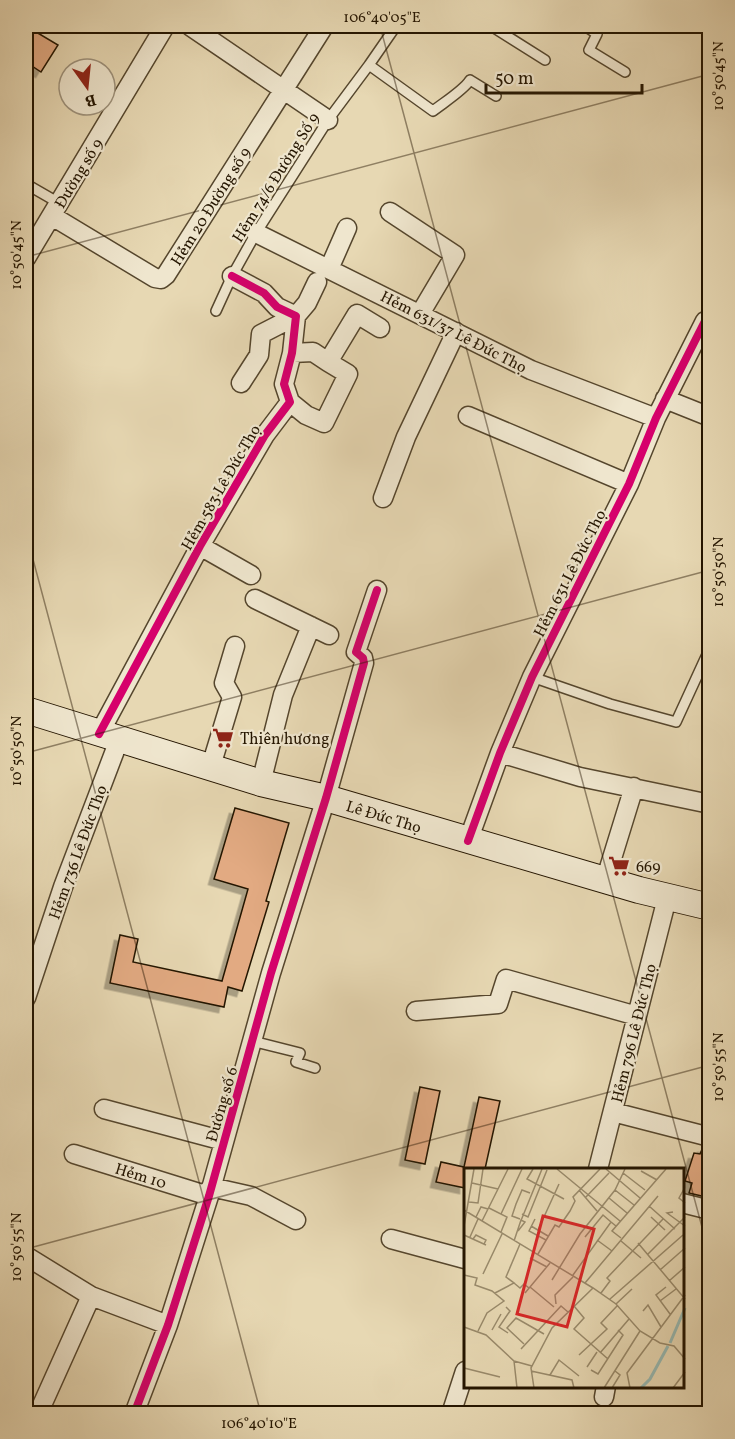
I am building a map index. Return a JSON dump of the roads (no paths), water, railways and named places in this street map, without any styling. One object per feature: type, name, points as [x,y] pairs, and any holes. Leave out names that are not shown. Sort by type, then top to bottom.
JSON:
[{"type":"main road","name":"Lê Đức Thọ","points":[[26,710],[261,783],[326,798],[605,881],[710,908]]},
{"type":"street","name":"Đường số 9","points":[[26,258],[165,26]]},
{"type":"street","points":[[190,26],[328,120]]},
{"type":"street","name":"Hẻm 20 Đường số 9","points":[[56,209],[155,278],[162,279],[324,26]]},
{"type":"street","points":[[390,212],[455,255],[420,314]]},
{"type":"street","points":[[241,383],[259,356],[261,334],[296,316],[307,303],[347,228]]},
{"type":"street","name":"Hẻm 631/37 Lê Đức Thọ","points":[[256,233],[323,276],[420,314],[531,370],[656,418]]},
{"type":"street","points":[[232,276],[264,293],[277,307],[296,316]]},
{"type":"street","points":[[328,362],[357,314],[380,328]]},
{"type":"street","points":[[292,353],[313,352],[348,374],[324,423],[306,415],[290,402],[284,384],[292,353],[296,316]]},
{"type":"street","name":"Hẻm 631 Lê Đức Thọ","points":[[468,841],[500,753],[532,677],[629,484],[656,418],[705,321]]},
{"type":"street","points":[[383,498],[406,437],[456,332]]},
{"type":"street","points":[[665,399],[710,417]]},
{"type":"street","name":"Hẻm 583 Lê Đức Thọ","points":[[109,737],[200,546],[265,435],[290,402]]},
{"type":"street","points":[[468,416],[629,484]]},
{"type":"street","points":[[200,546],[251,574]]},
{"type":"street","name":"Đường số 6","points":[[134,1413],[168,1325],[210,1191],[271,973],[326,798],[364,663],[363,658],[356,652],[376,590]]},
{"type":"street","points":[[255,599],[330,635]]},
{"type":"street","points":[[261,783],[283,695],[311,626]]},
{"type":"street","points":[[211,766],[232,697],[224,683],[235,646]]},
{"type":"street","name":"Hẻm 736 Lê Đức Thọ","points":[[26,998],[109,737]]},
{"type":"street","points":[[500,753],[580,777],[710,804]]},
{"type":"street","points":[[605,881],[634,787]]},
{"type":"street","name":"Hẻm 796 Lê Đức Thọ","points":[[598,1168],[667,898]]},
{"type":"street","points":[[416,1011],[498,1004],[506,979],[637,1016]]},
{"type":"street","points":[[104,1109],[225,1141]]},
{"type":"street","points":[[613,1112],[710,1137]]},
{"type":"street","name":"Hẻm 10","points":[[74,1154],[210,1191],[251,1196],[296,1220]]},
{"type":"street","points":[[684,1204],[710,1210]]},
{"type":"street","points":[[391,1239],[464,1259]]},
{"type":"street","points":[[26,1256],[91,1296],[168,1325]]},
{"type":"street","points":[[38,1413],[91,1296]]},
{"type":"street","points":[[451,1413],[464,1374]]},
{"type":"lane","name":"Hẻm 74/6 Đường Số 9","points":[[216,311],[256,233],[328,120],[396,26]]},
{"type":"lane","points":[[491,26],[545,60]]},
{"type":"lane","points":[[585,26],[597,34],[589,50],[625,72]]},
{"type":"lane","points":[[369,65],[433,111],[466,87],[470,80],[496,96]]},
{"type":"lane","points":[[26,184],[56,209]]},
{"type":"lane","points":[[532,677],[610,704],[676,722],[710,648]]},
{"type":"lane","points":[[252,1041],[300,1053],[296,1062],[315,1068]]},
{"type":"place","name":"Thiên hương","points":[[223,738]]},
{"type":"place","name":"669","points":[[619,866]]}]
